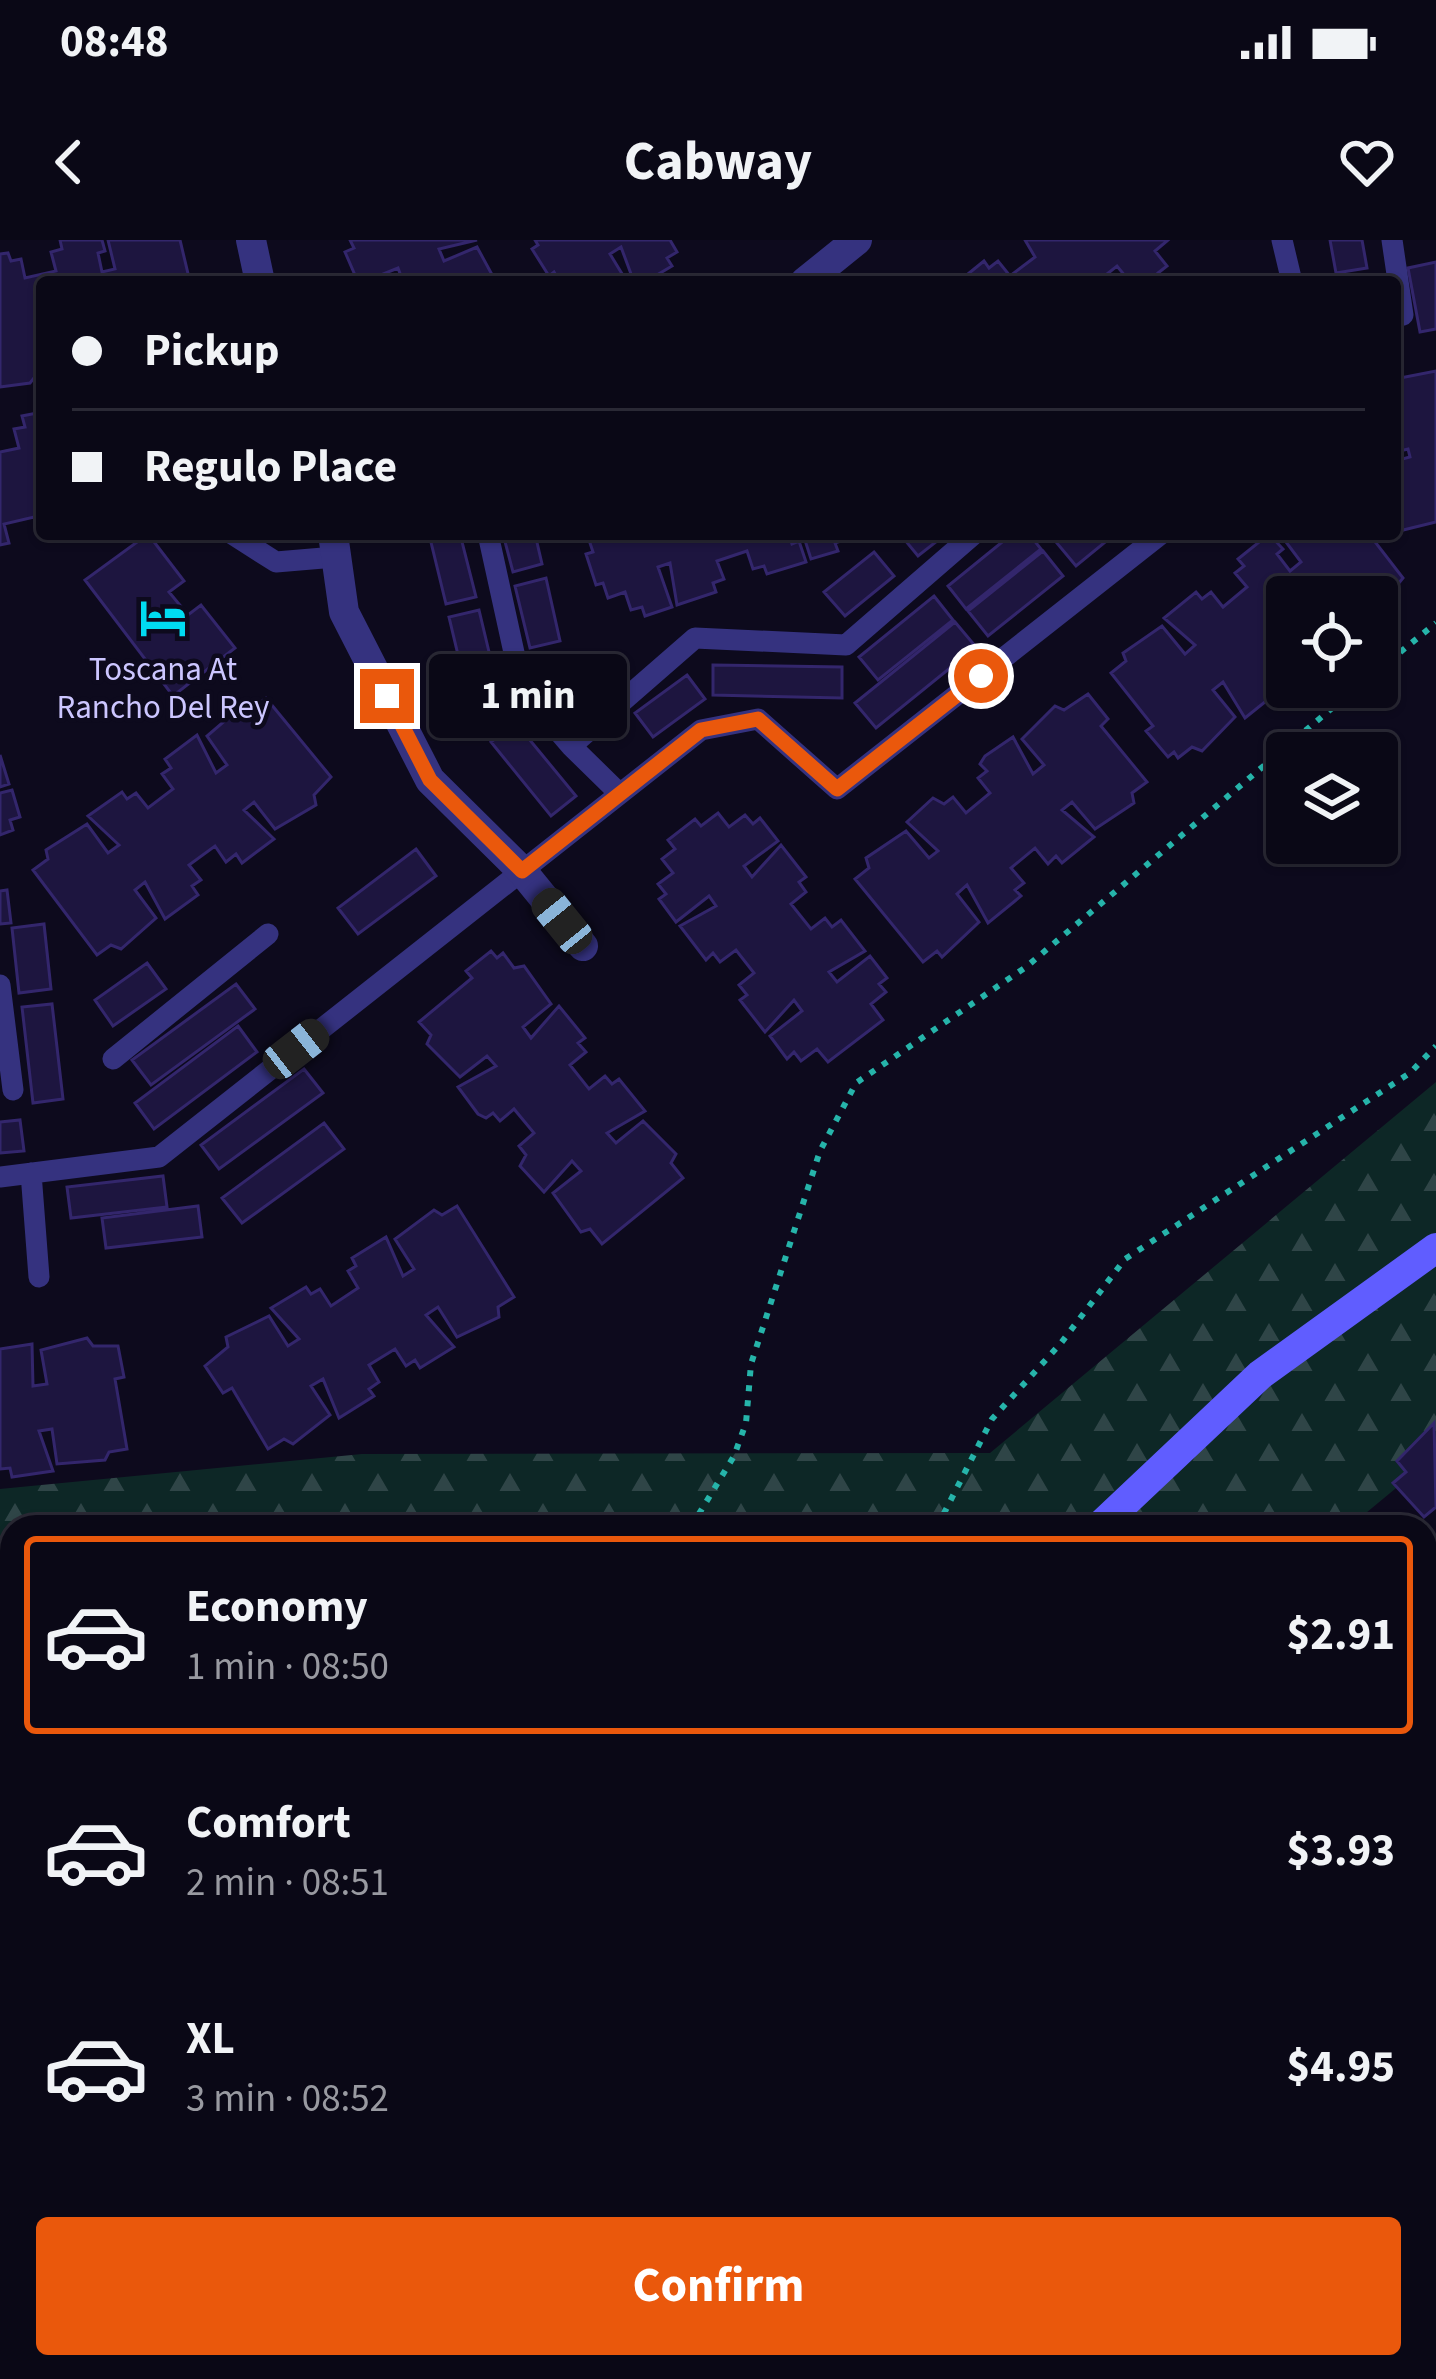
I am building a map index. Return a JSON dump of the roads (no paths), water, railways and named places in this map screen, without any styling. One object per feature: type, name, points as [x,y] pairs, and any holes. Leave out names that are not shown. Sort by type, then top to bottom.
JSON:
[{"type":"street","points":[[250,240],[259,276]]},
{"type":"street","points":[[812,276],[857,240]]},
{"type":"street","points":[[334,545],[344,612],[430,780],[522,871],[583,946]]},
{"type":"street","points":[[1112,1515],[1260,1375],[1436,1248]]},
{"type":"lane","points":[[1282,240],[1291,276]]},
{"type":"lane","points":[[1392,240],[1397,276]]},
{"type":"lane","points":[[241,540],[276,562],[334,545]]},
{"type":"lane","points":[[489,540],[522,689],[620,794]]},
{"type":"lane","points":[[571,746],[695,638],[846,645],[967,540]]},
{"type":"lane","points":[[0,1177],[159,1157],[701,730],[758,719],[837,789],[1153,540]]},
{"type":"lane","points":[[113,1059],[268,934]]},
{"type":"lane","points":[[0,985],[13,1090]]},
{"type":"lane","points":[[31,1173],[39,1277]]},
{"type":"place","name":"Toscana At Rancho Del Rey","points":[[163,618]]}]
